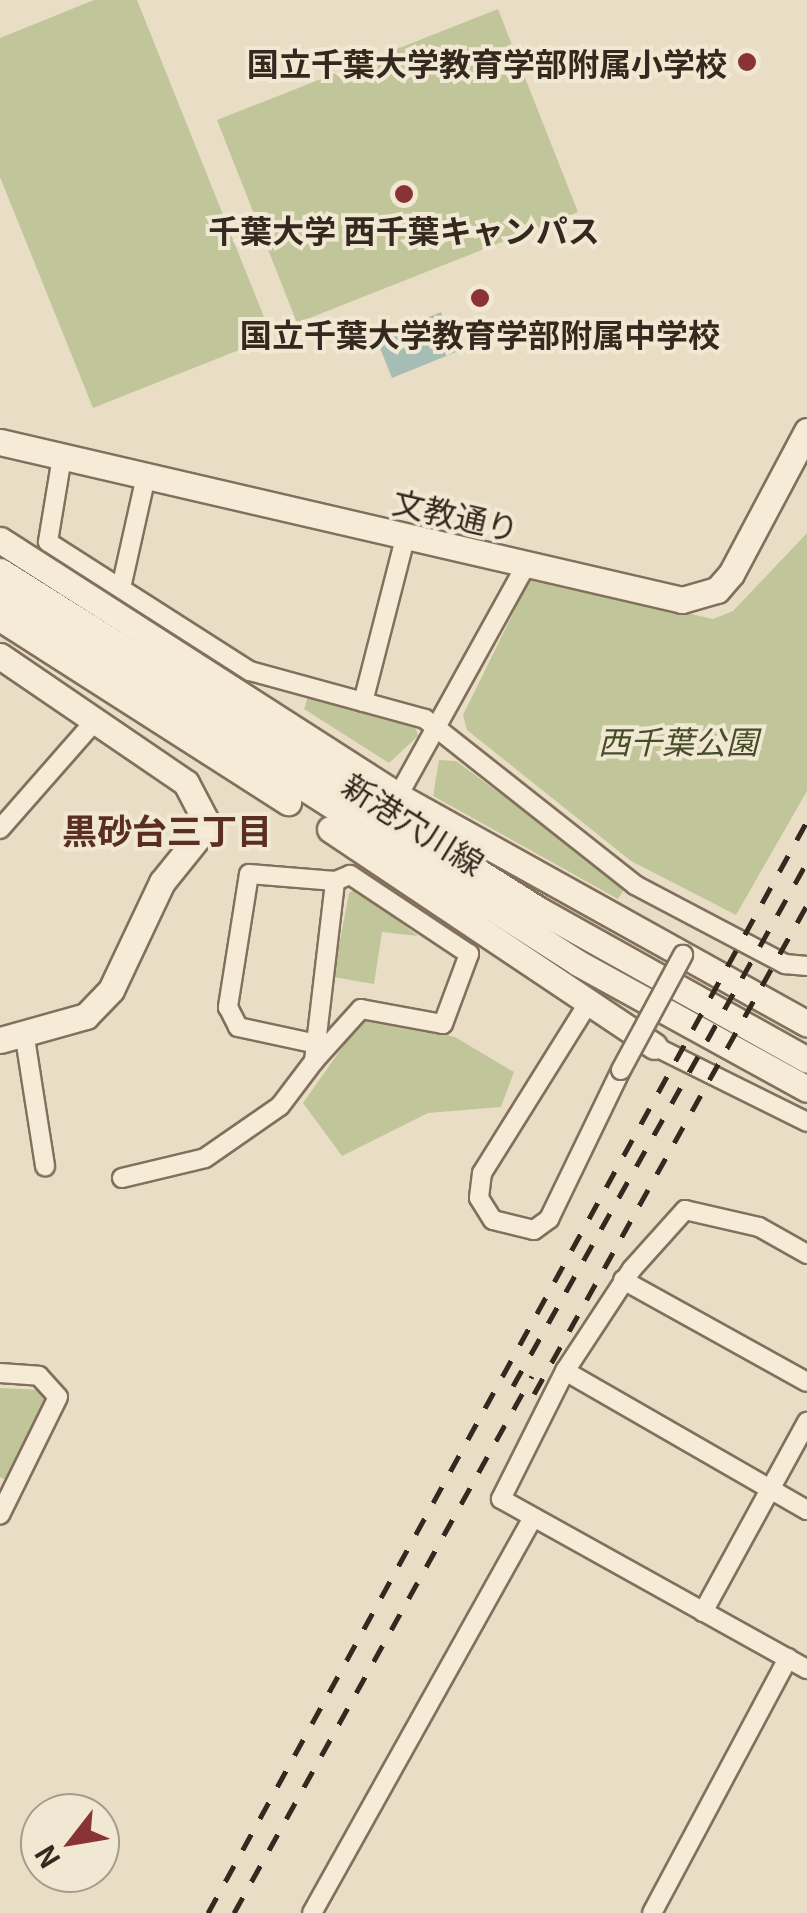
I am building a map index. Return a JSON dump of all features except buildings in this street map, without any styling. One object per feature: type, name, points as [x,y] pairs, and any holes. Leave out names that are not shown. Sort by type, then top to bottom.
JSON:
[{"type":"street","name":"文教通り","points":[[0,442],[526,565],[701,598],[731,574],[807,431]]},
{"type":"street","points":[[62,456],[48,542],[250,671],[424,719],[635,885],[785,964],[807,966]]},
{"type":"street","points":[[120,588],[146,476]]},
{"type":"street","points":[[363,702],[406,535]]},
{"type":"street","points":[[0,540],[398,796],[807,1024]]},
{"type":"street","points":[[398,796],[438,733],[526,565]]},
{"type":"street","name":"新港穴川線","points":[[0,571],[539,910],[807,1060]]},
{"type":"street","name":"新港穴川線","points":[[0,592],[578,963],[807,1089]]},
{"type":"street","points":[[0,618],[588,1005],[654,1046],[807,1122]]},
{"type":"street","points":[[0,656],[199,794],[206,834],[162,882],[111,990],[86,1016],[13,1039],[45,1166]]},
{"type":"street","points":[[0,829],[94,722]]},
{"type":"street","points":[[122,1178],[205,1158],[280,1106],[313,1052],[361,1009],[443,1024],[469,954],[350,875],[336,881],[249,874],[228,1007],[238,1027],[313,1052]]},
{"type":"street","points":[[313,1052],[336,881]]},
{"type":"street","points":[[588,1005],[482,1174],[479,1198],[492,1220],[534,1230],[549,1219],[621,1070],[683,956]]},
{"type":"street","points":[[807,1254],[759,1227],[685,1210],[624,1280],[565,1371],[501,1499],[807,1669]]},
{"type":"street","points":[[624,1280],[807,1382]]},
{"type":"street","points":[[565,1371],[807,1510]]},
{"type":"street","points":[[0,1373],[39,1376],[58,1397],[0,1514]]},
{"type":"street","points":[[703,1612],[807,1422]]},
{"type":"street","points":[[312,1913],[533,1518]]},
{"type":"street","points":[[652,1913],[788,1658]]},
{"type":"green space","points":[[94,0],[137,0],[272,337],[93,408],[0,177],[0,38]]},
{"type":"green space","points":[[498,9],[578,212],[297,323],[217,120]]},
{"type":"green space","name":"西千葉公園","points":[[807,533],[807,791],[736,915],[631,861],[467,730],[463,715],[531,577],[713,619],[733,611]]},
{"type":"green space","points":[[310,691],[413,718],[418,736],[389,763],[304,709]]},
{"type":"green space","name":"西千葉公園","points":[[439,760],[456,761],[626,886],[618,899],[433,796]]},
{"type":"green space","points":[[357,888],[418,936],[382,932],[374,984],[333,977],[349,893]]},
{"type":"green space","points":[[365,1015],[455,1037],[514,1072],[501,1107],[428,1113],[342,1156],[303,1103]]},
{"type":"green space","points":[[0,1388],[45,1390],[52,1403],[11,1483],[0,1477]]},
{"type":"water","points":[[441,312],[456,352],[392,378],[376,338]]},
{"type":"railway","points":[[208,1913],[807,821]]},
{"type":"railway","points":[[513,1386],[807,862]]},
{"type":"railway","points":[[534,1394],[807,905]]},
{"type":"railway","points":[[234,1913],[532,1376]]},
{"type":"place","name":"国立千葉大学教育学部附属小学校","points":[[747,62]]},
{"type":"place","name":"千葉大学 西千葉キャンパス","points":[[404,194]]},
{"type":"place","name":"国立千葉大学教育学部附属中学校","points":[[480,298]]},
{"type":"district","name":"黒砂台三丁目","points":[[167,829]]}]
